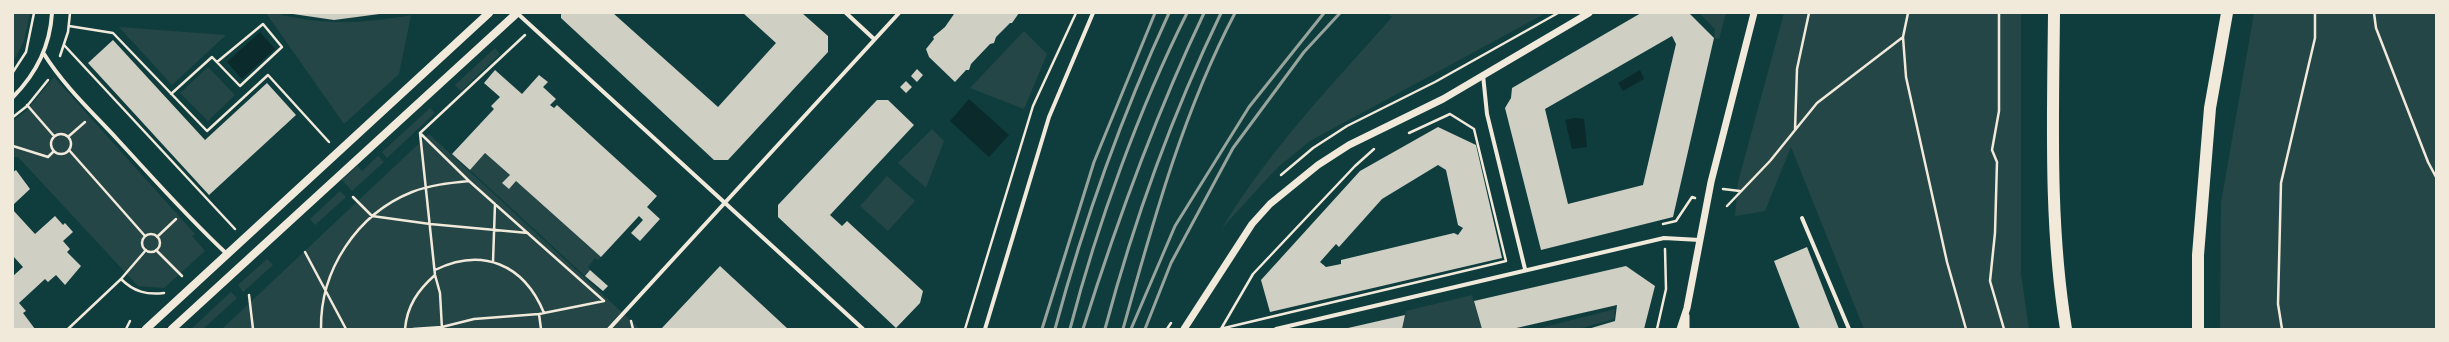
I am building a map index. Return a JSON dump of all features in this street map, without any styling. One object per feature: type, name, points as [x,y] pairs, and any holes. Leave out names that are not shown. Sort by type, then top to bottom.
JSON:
[{"type":"highway","points":[[2054,13],[2052,160],[2056,242],[2066,329]]},
{"type":"highway","points":[[2198,329],[2198,255],[2210,108],[2227,13]]},
{"type":"main road","points":[[146,329],[489,13]]},
{"type":"main road","points":[[172,329],[517,13]]},
{"type":"street","points":[[13,97],[44,54],[52,13]]},
{"type":"street","points":[[517,13],[863,329]]},
{"type":"street","points":[[846,13],[874,39]]},
{"type":"street","points":[[609,329],[899,13]]},
{"type":"street","points":[[985,329],[1049,117],[1093,13]]},
{"type":"street","points":[[1184,329],[1252,224],[1270,204],[1318,165],[1349,145],[1443,99],[1483,74],[1589,13]]},
{"type":"street","points":[[1680,329],[1709,202],[1711,182],[1754,13]]},
{"type":"street","points":[[44,54],[54,70],[94,114],[184,212],[227,254]]},
{"type":"street","points":[[1483,74],[1486,114],[1524,269]]},
{"type":"street","points":[[1802,218],[1849,329]]},
{"type":"street","points":[[1276,329],[1524,269],[1664,238],[1700,240]]},
{"type":"street","points":[[1686,308],[1686,329]]},
{"type":"path","points":[[13,72],[26,52],[34,13]]},
{"type":"path","points":[[69,18],[70,13]]},
{"type":"path","points":[[964,329],[1033,106],[1076,13]]},
{"type":"path","points":[[1435,82],[1558,13]]},
{"type":"path","points":[[1795,130],[1797,69],[1809,13]]},
{"type":"path","points":[[1908,13],[1903,38],[1906,77],[1947,262],[1966,329]]},
{"type":"path","points":[[1999,13],[1999,111],[1992,150],[1997,162],[1995,233],[1990,281],[2004,329]]},
{"type":"path","points":[[2282,329],[2278,304],[2281,183],[2315,38],[2315,13]]},
{"type":"path","points":[[2374,13],[2376,28],[2428,162],[2436,177]]},
{"type":"path","points":[[171,94],[212,57],[240,86],[282,47],[263,24],[217,62]]},
{"type":"path","points":[[69,26],[113,33],[207,131],[268,75],[332,144]]},
{"type":"path","points":[[420,133],[525,35]]},
{"type":"path","points":[[1727,206],[1817,103],[1903,38]]},
{"type":"path","points":[[64,45],[219,213]]},
{"type":"path","points":[[18,92],[54,136]]},
{"type":"path","points":[[69,136],[94,114]]},
{"type":"path","points":[[1221,328],[1506,261],[1474,129],[1450,114],[1402,136]]},
{"type":"path","points":[[60,133],[69,136],[72,145],[69,150],[60,154],[54,151],[51,145],[54,136],[60,133]]},
{"type":"path","points":[[413,329],[442,328],[474,319],[539,314],[604,301],[495,204],[468,182],[420,133]]},
{"type":"path","points":[[420,133],[435,275],[440,293],[442,328]]},
{"type":"path","points":[[13,146],[48,156],[54,151]]},
{"type":"path","points":[[1221,328],[1253,274],[1355,166],[1375,148],[1363,153]]},
{"type":"path","points":[[69,150],[145,236]]},
{"type":"path","points":[[321,329],[325,290],[338,258],[348,243],[372,216],[398,199],[426,187],[468,182]]},
{"type":"path","points":[[353,197],[372,216],[493,231],[528,233]]},
{"type":"path","points":[[1663,224],[1676,221],[1692,197],[1709,202]]},
{"type":"path","points":[[493,262],[495,204]]},
{"type":"path","points":[[157,237],[184,212]]},
{"type":"path","points":[[146,250],[142,243],[145,236],[150,234],[157,237]]},
{"type":"path","points":[[156,250],[159,245],[157,237]]},
{"type":"path","points":[[1657,329],[1666,289],[1665,247]]},
{"type":"path","points":[[146,250],[156,250],[184,278]]},
{"type":"path","points":[[68,329],[122,279],[146,250]]},
{"type":"path","points":[[305,252],[346,329]]},
{"type":"path","points":[[435,270],[452,262],[473,259],[493,262],[508,268],[520,276],[530,286],[544,313]]},
{"type":"path","points":[[179,282],[189,273]]},
{"type":"path","points":[[405,329],[409,307],[416,295],[435,275]]},
{"type":"path","points":[[122,279],[132,289],[146,293],[167,293]]},
{"type":"path","points":[[249,296],[253,329]]},
{"type":"path","points":[[539,314],[541,329]]},
{"type":"path","points":[[126,329],[130,321]]},
{"type":"shaded area","points":[[13,13],[30,13],[24,41],[13,62]]},
{"type":"shaded area","points":[[266,13],[281,13],[281,15],[331,22],[361,22],[411,15],[399,74],[344,124]]},
{"type":"shaded area","points":[[1387,13],[1546,13],[1310,141],[1277,168],[1222,228],[1240,199],[1281,145],[1324,93],[1392,17]]},
{"type":"shaded area","points":[[1699,13],[1726,13],[1719,39],[1714,38],[1715,29]]},
{"type":"shaded area","points":[[1784,13],[2021,13],[2021,274],[2029,329],[1864,329],[1791,147],[1765,211],[1735,216],[1738,182]]},
{"type":"shaded area","points":[[2254,13],[2436,13],[2436,329],[2220,329],[2221,203]]},
{"type":"shaded area","points":[[119,27],[226,35],[172,85]]},
{"type":"shaded area","points":[[1024,31],[1047,54],[1024,109],[970,88]]},
{"type":"shaded area","points":[[260,32],[275,49],[242,79],[227,62]]},
{"type":"shaded area","points":[[495,48],[500,54],[461,91],[455,85]]},
{"type":"shaded area","points":[[208,67],[235,95],[208,121],[180,93]]},
{"type":"shaded area","points":[[1640,70],[1644,79],[1623,91],[1618,83]]},
{"type":"shaded area","points":[[54,77],[195,234],[192,236],[205,251],[164,288],[138,286],[18,157],[13,157],[13,121],[26,111]]},
{"type":"shaded area","points":[[969,99],[1009,135],[989,157],[950,121]]},
{"type":"shaded area","points":[[430,108],[435,113],[387,158],[382,152]]},
{"type":"shaded area","points":[[1575,118],[1584,119],[1587,147],[1572,149],[1565,120]]},
{"type":"shaded area","points":[[932,129],[944,141],[926,188],[898,163]]},
{"type":"shaded area","points":[[429,134],[640,329],[222,329]]},
{"type":"shaded area","points":[[485,153],[510,175],[502,183],[509,189],[516,181],[601,257],[598,260],[595,258],[588,267],[590,270],[585,276],[470,170]]},
{"type":"shaded area","points":[[378,156],[384,162],[352,191],[342,180],[357,166],[362,171]]},
{"type":"shaded area","points":[[887,176],[915,201],[888,231],[860,206]]},
{"type":"shaded area","points":[[340,191],[346,197],[315,225],[310,219]]},
{"type":"shaded area","points":[[267,259],[273,265],[243,292],[238,285]]},
{"type":"shaded area","points":[[231,292],[237,298],[203,329],[191,329]]},
{"type":"shaded area","points":[[1472,295],[1482,329],[1402,329],[1406,311]]},
{"type":"shaded area","points":[[1615,309],[1614,319],[1578,329],[1537,329]]},
{"type":"building","points":[[293,13],[387,13],[334,20],[293,14]]},
{"type":"building","points":[[561,13],[613,13],[718,107],[776,43],[743,13],[802,13],[828,36],[828,52],[728,160],[714,160],[561,18]]},
{"type":"building","points":[[1019,13],[1012,23],[1010,23],[996,37],[994,43],[990,44],[971,64],[969,70],[966,70],[955,82],[929,57],[926,49],[934,39],[933,37],[945,27],[954,14]]},
{"type":"building","points":[[1641,13],[1689,13],[1714,38],[1673,217],[1541,250],[1505,108],[1511,98],[1512,88]],"holes":[[[1672,36],[1676,44],[1643,185],[1568,204],[1545,109]]]},
{"type":"building","points":[[113,40],[205,140],[267,83],[296,115],[209,195],[88,63]]},
{"type":"building","points":[[917,69],[923,75],[917,82],[911,76]]},
{"type":"building","points":[[495,70],[522,94],[539,75],[548,82],[543,87],[556,99],[550,105],[554,108],[557,105],[657,196],[647,207],[660,219],[640,241],[631,233],[643,220],[639,216],[601,257],[516,181],[509,189],[502,183],[510,175],[485,153],[470,170],[452,154],[494,109],[491,106],[500,97],[484,83]]},
{"type":"building","points":[[906,81],[912,87],[906,93],[900,87]]},
{"type":"building","points":[[877,100],[888,100],[914,125],[830,215],[842,226],[847,221],[923,291],[920,303],[896,328],[778,217],[778,205]]},
{"type":"building","points":[[1438,127],[1476,145],[1502,258],[1270,312],[1261,280],[1360,171]],"holes":[[[1438,165],[1446,170],[1458,225],[1463,228],[1458,235],[1454,233],[1341,260],[1341,264],[1326,267],[1320,262],[1336,244],[1339,247],[1382,199]]]},
{"type":"building","points":[[16,170],[30,189],[13,205],[13,172]]},
{"type":"building","points":[[13,210],[35,234],[55,216],[63,225],[65,223],[73,232],[63,241],[70,249],[67,252],[81,266],[65,285],[56,275],[48,282],[45,279],[19,303],[26,311],[23,313],[35,329],[13,329],[13,276],[23,267],[13,256]]},
{"type":"building","points":[[1807,247],[1839,329],[1800,329],[1774,261]]},
{"type":"building","points":[[720,266],[788,329],[662,328]]},
{"type":"building","points":[[1626,266],[1655,286],[1644,329],[1588,329],[1615,321],[1617,305],[1512,329],[1482,329],[1474,301]]},
{"type":"building","points":[[590,270],[608,286],[603,291],[585,276]]},
{"type":"building","points":[[1405,315],[1402,329],[1348,329],[1348,328]]},
{"type":"railway","points":[[1042,329],[1094,162],[1155,13]]},
{"type":"railway","points":[[1055,329],[1078,248],[1105,169],[1135,90],[1169,13]]},
{"type":"railway","points":[[1070,329],[1093,249],[1121,168],[1152,88],[1187,13]]},
{"type":"railway","points":[[1083,329],[1109,249],[1138,169],[1169,91],[1204,13]]},
{"type":"railway","points":[[1105,329],[1128,248],[1170,129],[1221,13]]},
{"type":"railway","points":[[1123,329],[1158,208],[1185,128],[1216,51],[1235,13]]},
{"type":"railway","points":[[1131,329],[1175,226],[1249,107],[1324,13]]},
{"type":"railway","points":[[1145,329],[1171,263],[1233,148],[1304,52],[1340,13]]}]
